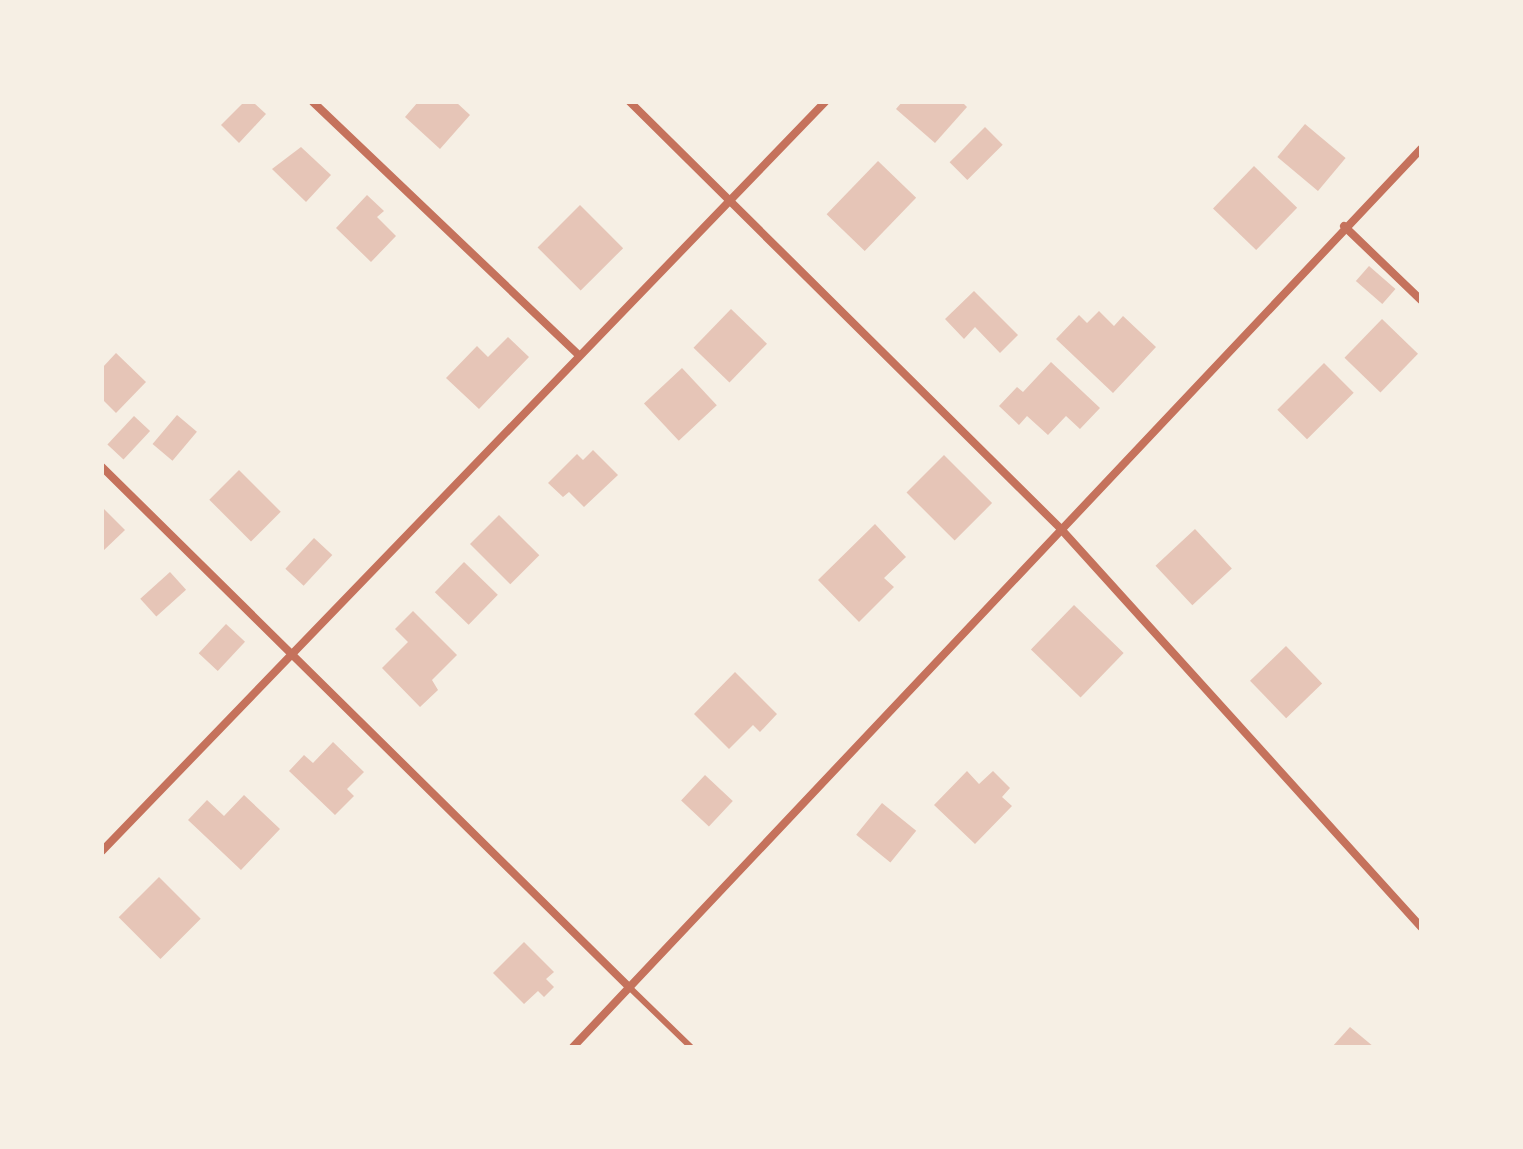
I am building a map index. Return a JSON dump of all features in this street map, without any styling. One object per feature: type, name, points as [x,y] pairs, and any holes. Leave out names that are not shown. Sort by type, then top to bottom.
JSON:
[{"type":"street","points":[[313,102],[578,354]]},
{"type":"street","points":[[630,102],[729,205],[1060,528],[1421,927]]},
{"type":"street","points":[[102,851],[295,656],[578,354],[729,205],[825,102]]},
{"type":"street","points":[[573,1047],[1344,226],[1421,149]]},
{"type":"street","points":[[1344,226],[1421,300]]},
{"type":"street","points":[[102,467],[629,987]]},
{"type":"lane","points":[[629,987],[691,1047]]},
{"type":"building","points":[[244,102],[253,102],[266,114],[239,143],[221,125]]},
{"type":"building","points":[[418,102],[456,102],[470,115],[440,149],[405,117]]},
{"type":"building","points":[[902,102],[962,102],[967,107],[935,143],[896,109]]},
{"type":"building","points":[[1305,124],[1346,158],[1318,191],[1277,157]]},
{"type":"building","points":[[985,127],[1003,145],[967,180],[950,162]]},
{"type":"building","points":[[301,147],[331,175],[306,202],[272,169]]},
{"type":"building","points":[[878,161],[916,198],[865,251],[827,214]]},
{"type":"building","points":[[1254,166],[1297,208],[1256,250],[1213,208]]},
{"type":"building","points":[[367,195],[384,211],[377,217],[396,236],[371,262],[336,228]]},
{"type":"building","points":[[580,205],[623,248],[581,291],[538,247]]},
{"type":"building","points":[[1369,266],[1395,289],[1382,304],[1356,281]]},
{"type":"building","points":[[974,291],[1018,335],[1000,353],[975,327],[964,339],[945,319]]},
{"type":"building","points":[[731,309],[767,344],[729,383],[693,348]]},
{"type":"building","points":[[1099,311],[1114,326],[1123,316],[1156,347],[1113,393],[1056,339],[1079,315],[1087,323]]},
{"type":"building","points":[[1382,319],[1418,354],[1380,393],[1344,358]]},
{"type":"building","points":[[508,337],[529,357],[479,409],[446,378],[477,346],[488,357]]},
{"type":"building","points":[[116,353],[146,382],[116,413],[102,399],[102,368]]},
{"type":"building","points":[[1051,362],[1100,408],[1080,429],[1066,416],[1048,435],[1027,416],[1019,425],[999,406],[1017,387],[1023,392]]},
{"type":"building","points":[[1324,363],[1354,393],[1307,439],[1277,410]]},
{"type":"building","points":[[682,368],[717,405],[679,441],[644,403]]},
{"type":"building","points":[[177,415],[197,432],[172,461],[153,444]]},
{"type":"building","points":[[134,416],[150,431],[123,460],[107,445]]},
{"type":"building","points":[[593,450],[618,475],[584,507],[569,492],[563,497],[548,483],[577,454],[583,460]]},
{"type":"building","points":[[944,455],[992,503],[955,541],[907,492]]},
{"type":"building","points":[[239,470],[281,512],[251,541],[209,500]]},
{"type":"building","points":[[102,507],[125,530],[102,552]]},
{"type":"building","points":[[499,515],[539,555],[510,584],[470,544]]},
{"type":"building","points":[[875,524],[906,557],[884,578],[894,587],[859,622],[818,580]]},
{"type":"building","points":[[1195,529],[1232,568],[1192,605],[1156,566]]},
{"type":"building","points":[[314,538],[332,555],[304,586],[285,569]]},
{"type":"building","points":[[464,562],[498,595],[469,625],[435,592]]},
{"type":"building","points":[[170,572],[186,590],[156,617],[140,599]]},
{"type":"building","points":[[1074,605],[1124,653],[1081,698],[1031,650]]},
{"type":"building","points":[[413,611],[457,655],[432,680],[438,690],[420,707],[382,668],[408,642],[395,629]]},
{"type":"building","points":[[226,624],[245,642],[218,671],[199,653]]},
{"type":"building","points":[[1286,646],[1322,683],[1286,718],[1250,681]]},
{"type":"building","points":[[735,672],[777,714],[760,732],[753,725],[729,749],[694,714]]},
{"type":"building","points":[[333,742],[364,772],[347,789],[354,796],[335,815],[289,771],[304,755],[313,763]]},
{"type":"building","points":[[967,771],[979,784],[993,771],[1010,788],[1002,797],[1012,806],[975,844],[934,805]]},
{"type":"building","points":[[705,775],[733,801],[709,827],[681,801]]},
{"type":"building","points":[[244,795],[280,829],[241,870],[188,820],[207,800],[224,816]]},
{"type":"building","points":[[882,803],[916,831],[890,863],[856,835]]},
{"type":"building","points":[[159,877],[201,919],[160,959],[119,917]]},
{"type":"building","points":[[524,942],[554,972],[546,979],[554,987],[544,997],[538,991],[524,1004],[493,973]]},
{"type":"building","points":[[1350,1027],[1374,1047],[1332,1047]]}]
